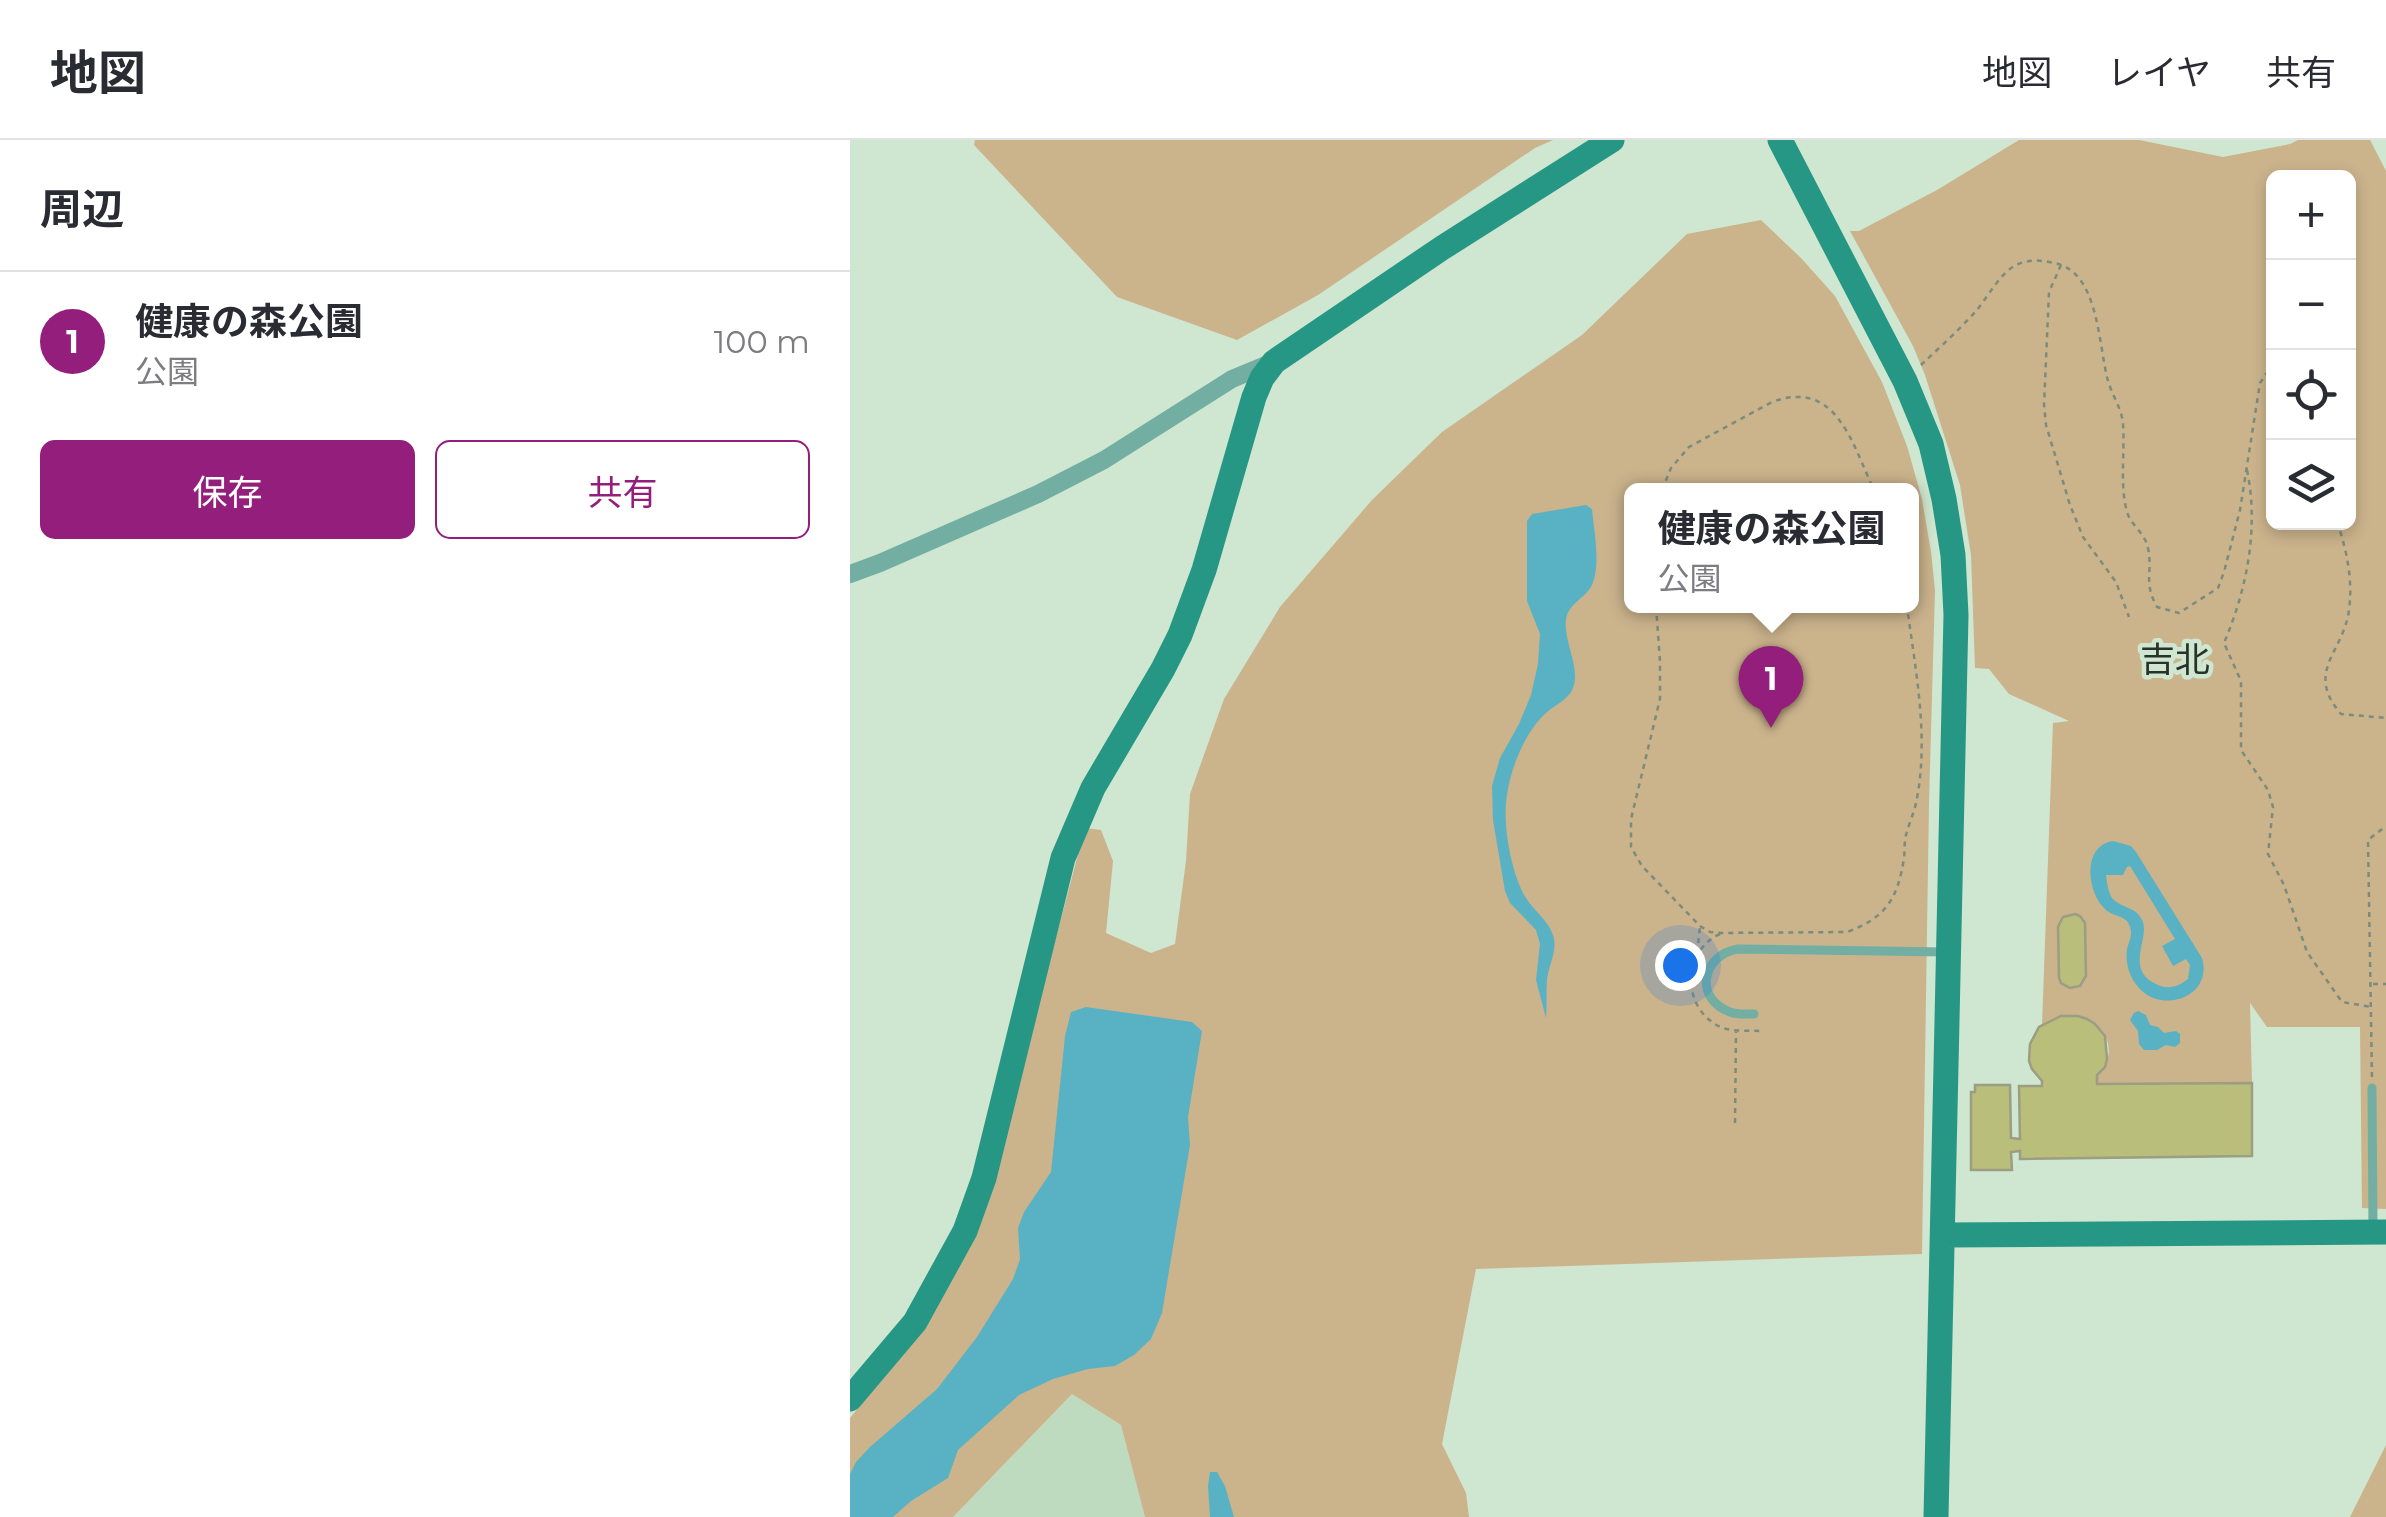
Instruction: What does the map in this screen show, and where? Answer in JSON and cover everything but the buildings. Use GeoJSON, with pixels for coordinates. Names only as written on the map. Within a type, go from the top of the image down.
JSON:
{"type":"FeatureCollection","features":[{"type":"Feature","properties":{"kind":"street"},"geometry":{"type":"LineString","coordinates":[[850,574],[1038,494],[1104,460],[1232,379],[1274,362],[1442,248],[1612,140]]}},
{"type":"Feature","properties":{"kind":"street"},"geometry":{"type":"LineString","coordinates":[[1780,140],[1905,382],[1930,444],[1953,555],[1956,615],[1936,1517]]}},
{"type":"Feature","properties":{"kind":"street"},"geometry":{"type":"LineString","coordinates":[[850,1399],[916,1322],[965,1232],[984,1178],[1063,858],[1092,788],[1164,669],[1180,635],[1204,570],[1254,397],[1274,362]]}},
{"type":"Feature","properties":{"kind":"street"},"geometry":{"type":"LineString","coordinates":[[1943,1236],[2379,1232]]}},
{"type":"Feature","properties":{"kind":"lane"},"geometry":{"type":"LineString","coordinates":[[1754,1014],[1725,1010],[1712,998],[1706,975],[1720,954],[1738,949],[1949,952]]}},
{"type":"Feature","properties":{"kind":"lane"},"geometry":{"type":"LineString","coordinates":[[2372,1088],[2379,1232]]}},
{"type":"Feature","properties":{"kind":"path"},"geometry":{"type":"LineString","coordinates":[[1920,367],[2016,266],[2030,261],[2061,264],[2083,280],[2109,383],[2123,419],[2126,510],[2148,549],[2149,593],[2158,607],[2179,614],[2218,588],[2224,572],[2240,510],[2260,382],[2266,374]]}},
{"type":"Feature","properties":{"kind":"path"},"geometry":{"type":"LineString","coordinates":[[2061,264],[2049,292],[2046,425],[2083,537],[2116,582],[2129,617]]}},
{"type":"Feature","properties":{"kind":"path"},"geometry":{"type":"LineString","coordinates":[[1665,483],[1688,447],[1772,402],[1798,396],[1823,402],[1833,410],[1871,483]]}},
{"type":"Feature","properties":{"kind":"path"},"geometry":{"type":"LineString","coordinates":[[2246,464],[2253,504],[2249,554],[2240,602],[2224,643],[2241,681],[2242,750],[2268,790],[2273,807],[2268,854],[2284,884],[2307,952],[2342,1002],[2372,1007]]}},
{"type":"Feature","properties":{"kind":"path"},"geometry":{"type":"LineString","coordinates":[[2341,530],[2346,546],[2350,612],[2326,671],[2326,686],[2330,700],[2341,714],[2386,718]]}},
{"type":"Feature","properties":{"kind":"path"},"geometry":{"type":"LineString","coordinates":[[1657,613],[1660,699],[1632,819],[1631,847],[1642,866],[1700,926],[1721,933],[1836,933],[1860,927],[1890,904],[1901,878],[1905,840],[1917,798],[1921,745],[1908,613]]}},
{"type":"Feature","properties":{"kind":"path"},"geometry":{"type":"LineString","coordinates":[[2372,1088],[2368,840],[2386,826]]}},
{"type":"Feature","properties":{"kind":"path"},"geometry":{"type":"LineString","coordinates":[[1696,955],[1700,926]]}},
{"type":"Feature","properties":{"kind":"path"},"geometry":{"type":"LineString","coordinates":[[2372,984],[2386,984]]}},
{"type":"Feature","properties":{"kind":"path"},"geometry":{"type":"LineString","coordinates":[[1735,1123],[1736,1030]]}},
{"type":"Feature","properties":{"kind":"shaded area"},"geometry":{"type":"Polygon","coordinates":[[[975,140],[1553,140],[1535,148],[1318,295],[1237,340],[1117,297],[974,145],[975,140]]]}},
{"type":"Feature","properties":{"kind":"shaded area"},"geometry":{"type":"Polygon","coordinates":[[[2019,140],[2139,140],[2223,157],[2298,140],[2370,140],[2386,171],[2386,1209],[2362,1208],[2360,1027],[2267,1027],[2250,1003],[2252,1083],[2097,1084],[2109,1050],[2099,1028],[2075,1016],[2042,1025],[2053,723],[2069,721],[2009,694],[1989,669],[1975,668],[1971,555],[1960,485],[1913,346],[1850,231],[1859,231],[2019,140]]]}},
{"type":"Feature","properties":{"kind":"shaded area"},"geometry":{"type":"Polygon","coordinates":[[[1761,220],[1835,296],[1882,382],[1907,446],[1917,483],[1624,483],[1624,613],[1919,613],[1919,488],[1935,590],[1922,1254],[1476,1269],[1442,1444],[1466,1493],[1469,1517],[1145,1517],[1121,1425],[1072,1394],[953,1517],[850,1517],[850,1418],[921,1331],[992,1180],[1085,828],[1101,830],[1113,861],[1106,933],[1151,953],[1175,944],[1190,794],[1224,699],[1280,607],[1372,500],[1442,432],[1582,335],[1687,234],[1761,220]]]}},
{"type":"Feature","properties":{"kind":"shaded area"},"geometry":{"type":"Polygon","coordinates":[[[1072,1394],[1121,1425],[1145,1517],[953,1517],[1072,1394]]]}},
{"type":"Feature","properties":{"kind":"shaded area"},"geometry":{"type":"Polygon","coordinates":[[[2386,1445],[2386,1517],[2350,1517],[2386,1445]]]}},
{"type":"Feature","properties":{"kind":"water"},"geometry":{"type":"Polygon","coordinates":[[[1586,505],[1592,509],[1596,568],[1592,585],[1570,609],[1566,620],[1575,672],[1573,688],[1538,721],[1525,740],[1512,773],[1506,806],[1516,876],[1526,898],[1553,935],[1546,1018],[1536,980],[1540,944],[1536,930],[1510,903],[1505,891],[1493,820],[1492,786],[1500,758],[1531,695],[1538,664],[1540,634],[1527,601],[1527,521],[1532,514],[1586,505]]]}},
{"type":"Feature","properties":{"kind":"water"},"geometry":{"type":"Polygon","coordinates":[[[2113,841],[2131,846],[2202,958],[2201,982],[2185,997],[2152,997],[2131,977],[2127,961],[2131,933],[2128,923],[2106,910],[2091,882],[2092,861],[2103,845],[2113,841]],[[2130,866],[2123,875],[2106,875],[2112,898],[2137,913],[2143,922],[2142,972],[2162,986],[2174,986],[2188,979],[2190,965],[2186,959],[2173,966],[2162,946],[2175,939],[2130,866]]]}},
{"type":"Feature","properties":{"kind":"water"},"geometry":{"type":"Polygon","coordinates":[[[1086,1007],[1192,1022],[1202,1031],[1188,1117],[1190,1145],[1162,1313],[1151,1339],[1115,1366],[1053,1379],[1019,1395],[958,1450],[948,1478],[893,1517],[850,1517],[850,1474],[856,1462],[937,1389],[977,1337],[1013,1279],[1020,1259],[1018,1228],[1051,1172],[1071,1012],[1086,1007]]]}},
{"type":"Feature","properties":{"kind":"water"},"geometry":{"type":"Polygon","coordinates":[[[2138,1011],[2164,1033],[2180,1034],[2180,1043],[2144,1050],[2130,1020],[2138,1011]]]}},
{"type":"Feature","properties":{"kind":"water"},"geometry":{"type":"Polygon","coordinates":[[[1210,1472],[1217,1472],[1225,1486],[1234,1517],[1210,1517],[1210,1472]]]}},
{"type":"Feature","properties":{"kind":"place","name":"健康の森公園"},"geometry":{"type":"Point","coordinates":[1771,728]}},
{"type":"Feature","properties":{"kind":"district","name":"吉北"},"geometry":{"type":"Point","coordinates":[2175,660]}}]}
